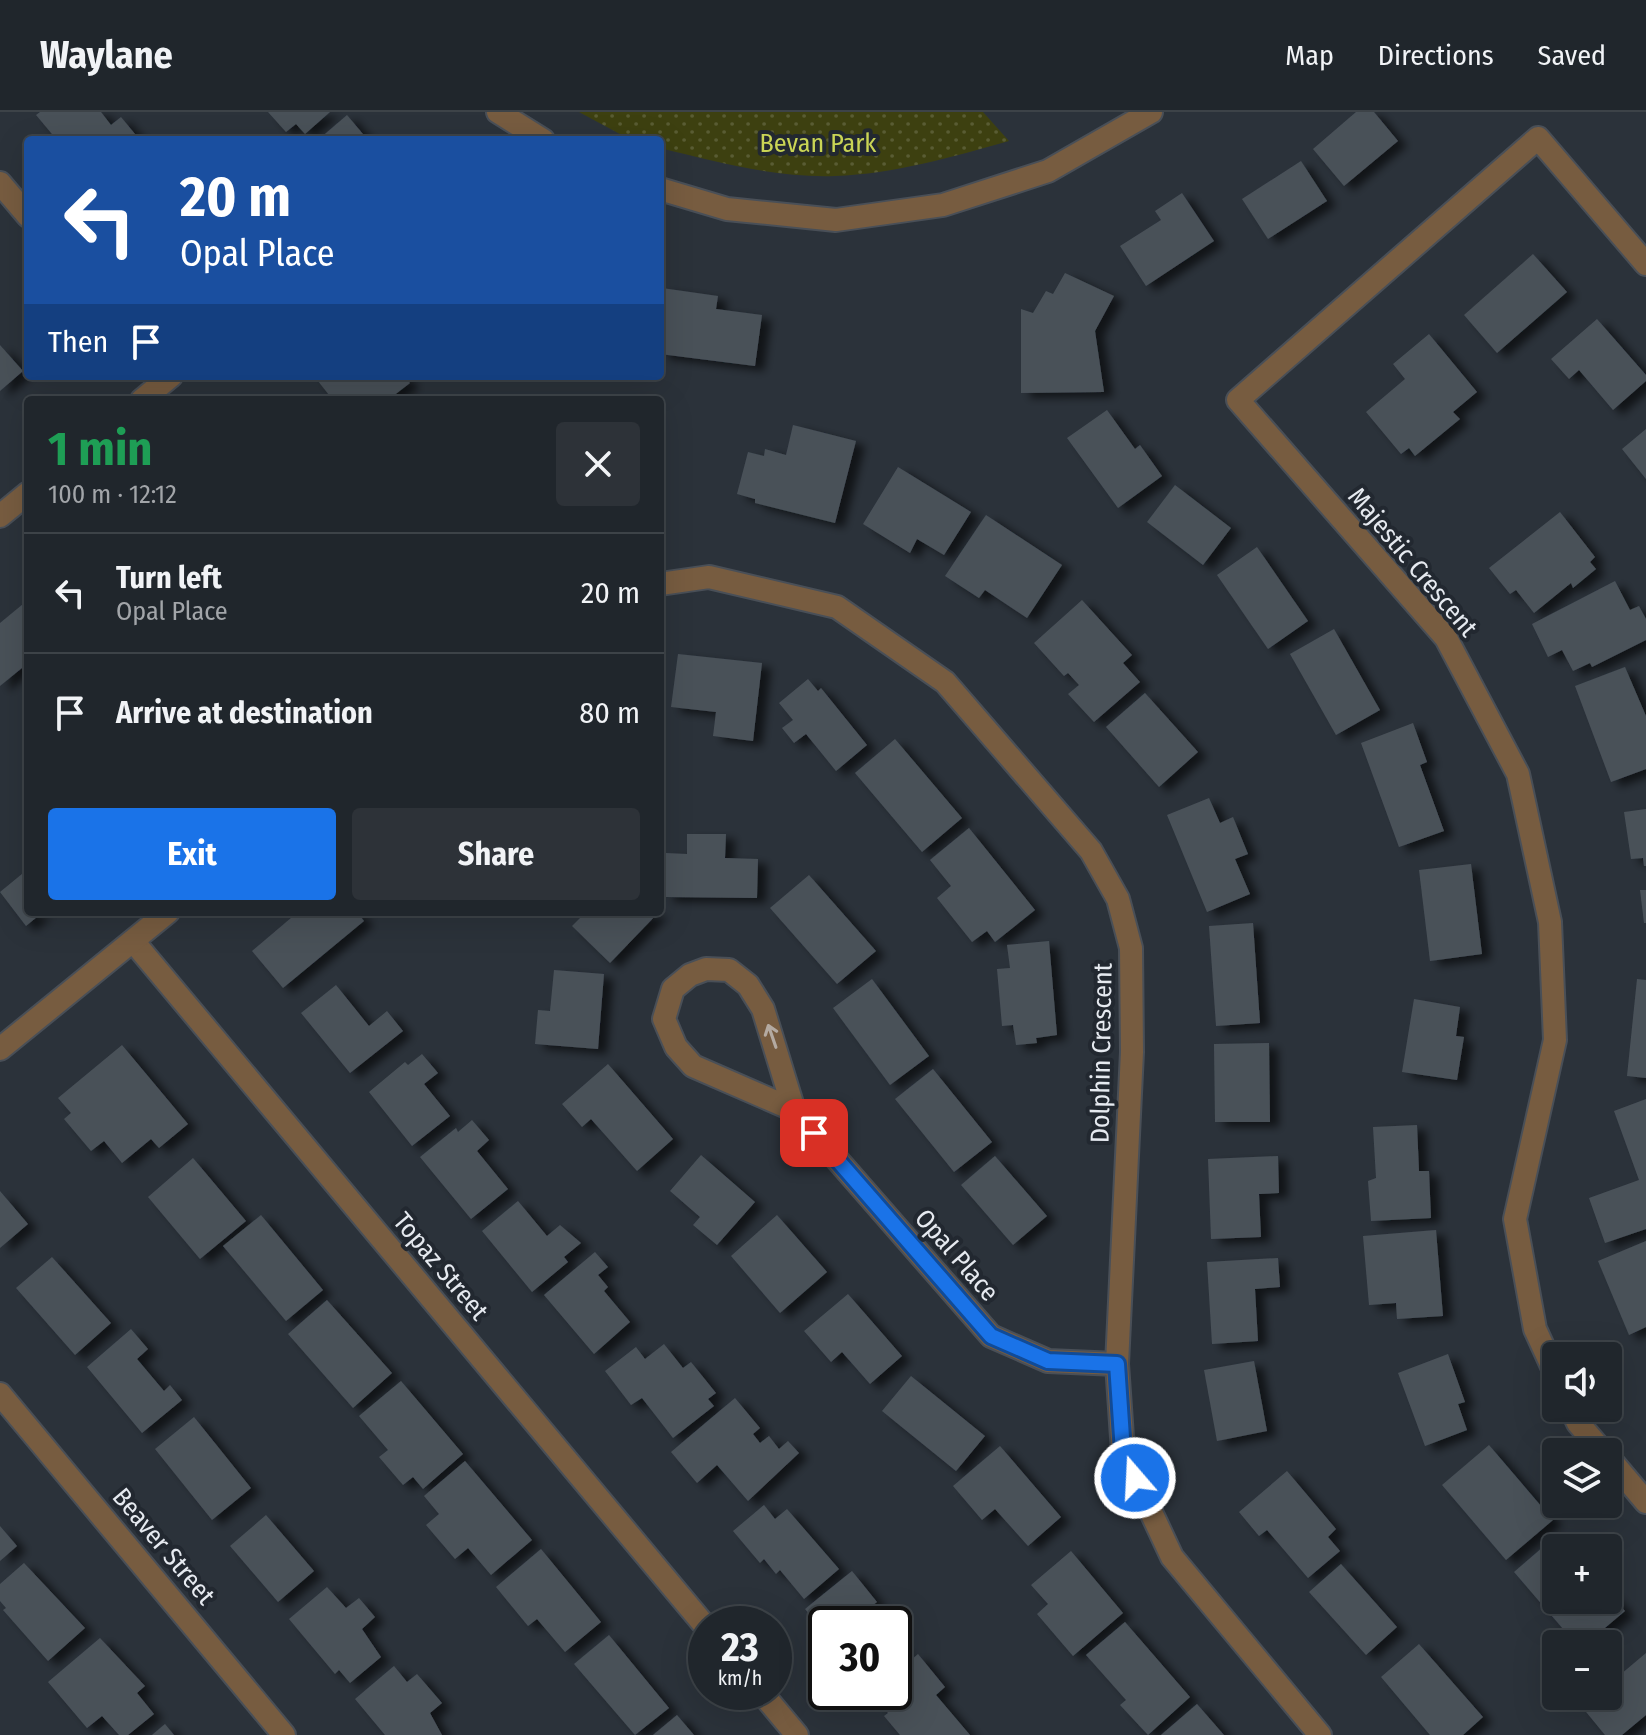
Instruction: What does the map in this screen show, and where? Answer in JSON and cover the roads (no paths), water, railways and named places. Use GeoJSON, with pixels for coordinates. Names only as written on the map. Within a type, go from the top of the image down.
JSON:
{"type":"FeatureCollection","features":[{"type":"Feature","properties":{"kind":"street"},"geometry":{"type":"LineString","coordinates":[[498,112],[537,136]]}},
{"type":"Feature","properties":{"kind":"street"},"geometry":{"type":"LineString","coordinates":[[664,190],[727,209],[836,220],[943,205],[1048,171],[1151,112]]}},
{"type":"Feature","properties":{"kind":"street","name":"Majestic Crescent"},"geometry":{"type":"LineString","coordinates":[[1542,1344],[1535,1329],[1515,1219],[1555,1040],[1550,922],[1518,774],[1446,638],[1238,400],[1538,138],[1646,264]]}},
{"type":"Feature","properties":{"kind":"street"},"geometry":{"type":"LineString","coordinates":[[0,183],[24,211]]}},
{"type":"Feature","properties":{"kind":"street"},"geometry":{"type":"LineString","coordinates":[[146,396],[164,380]]}},
{"type":"Feature","properties":{"kind":"street"},"geometry":{"type":"LineString","coordinates":[[0,516],[24,496]]}},
{"type":"Feature","properties":{"kind":"street","name":"Dolphin Crescent"},"geometry":{"type":"LineString","coordinates":[[664,583],[709,577],[837,607],[945,682],[1091,851],[1118,899],[1131,948],[1132,1052],[1117,1364],[1123,1452],[1172,1557],[1320,1735]]}},
{"type":"Feature","properties":{"kind":"street"},"geometry":{"type":"LineString","coordinates":[[0,1049],[163,916]]}},
{"type":"Feature","properties":{"kind":"street","name":"Topaz Street"},"geometry":{"type":"LineString","coordinates":[[133,941],[688,1606]]}},
{"type":"Feature","properties":{"kind":"street"},"geometry":{"type":"LineString","coordinates":[[706,969],[729,970],[748,985],[763,1009],[794,1110],[693,1066],[676,1047],[664,1019],[673,989],[690,975],[706,969]]}},
{"type":"Feature","properties":{"kind":"street","name":"Opal Place"},"geometry":{"type":"LineString","coordinates":[[794,1110],[991,1336],[1048,1361],[1117,1364]]}},
{"type":"Feature","properties":{"kind":"street","name":"Beaver Street"},"geometry":{"type":"LineString","coordinates":[[0,1394],[284,1735]]}},
{"type":"Feature","properties":{"kind":"street"},"geometry":{"type":"LineString","coordinates":[[1578,1422],[1591,1438]]}},
{"type":"Feature","properties":{"kind":"street"},"geometry":{"type":"LineString","coordinates":[[1622,1474],[1646,1502]]}},
{"type":"Feature","properties":{"kind":"street"},"geometry":{"type":"LineString","coordinates":[[776,1710],[797,1735]]}},
{"type":"Feature","properties":{"kind":"park label","name":"Bevan Park"},"geometry":{"type":"Point","coordinates":[818,143]}}]}
